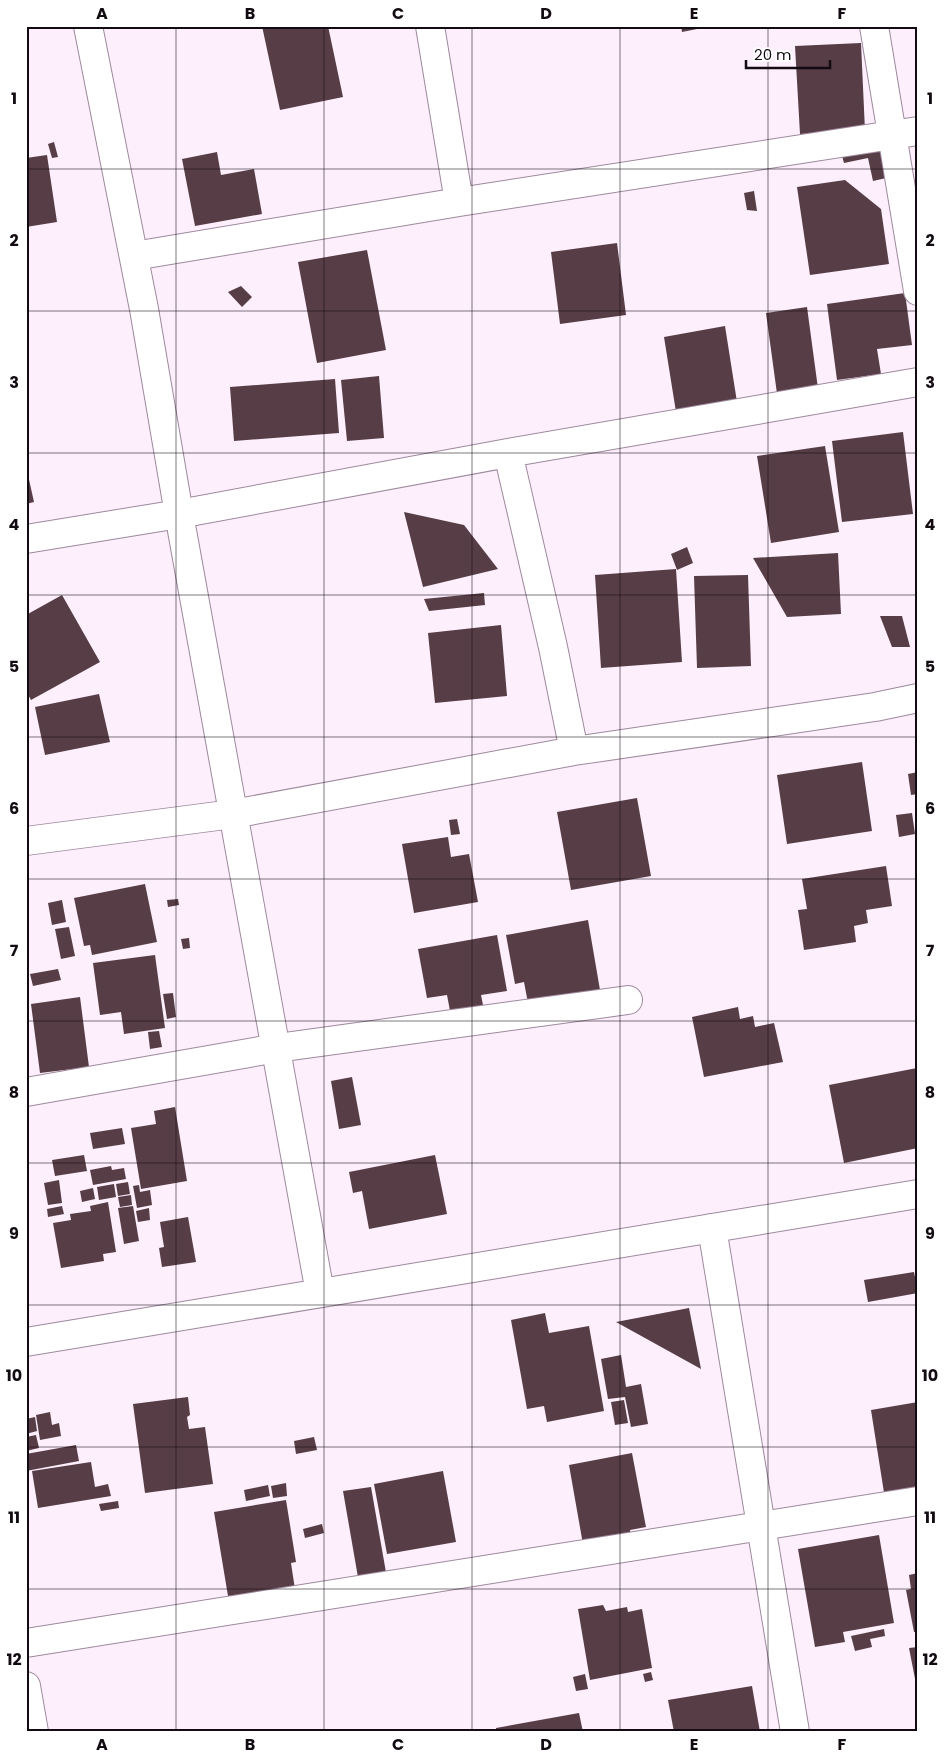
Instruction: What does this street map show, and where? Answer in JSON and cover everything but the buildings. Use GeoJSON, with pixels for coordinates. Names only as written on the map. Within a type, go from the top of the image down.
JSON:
{"type":"FeatureCollection","features":[{"type":"Feature","properties":{"kind":"street"},"geometry":{"type":"LineString","coordinates":[[88,26],[134,256],[320,1293]]}},
{"type":"Feature","properties":{"kind":"street"},"geometry":{"type":"LineString","coordinates":[[430,26],[459,202]]}},
{"type":"Feature","properties":{"kind":"street"},"geometry":{"type":"LineString","coordinates":[[874,26],[905,133],[918,291]]}},
{"type":"Feature","properties":{"kind":"street"},"geometry":{"type":"LineString","coordinates":[[134,256],[459,202],[905,133]]}},
{"type":"Feature","properties":{"kind":"street"},"geometry":{"type":"LineString","coordinates":[[26,539],[179,514],[508,453],[918,382]]}},
{"type":"Feature","properties":{"kind":"street"},"geometry":{"type":"LineString","coordinates":[[508,453],[553,646],[574,751]]}},
{"type":"Feature","properties":{"kind":"street"},"geometry":{"type":"LineString","coordinates":[[26,841],[233,814],[574,751],[865,708],[918,698]]}},
{"type":"Feature","properties":{"kind":"street"},"geometry":{"type":"LineString","coordinates":[[26,1092],[277,1048],[628,1000]]}},
{"type":"Feature","properties":{"kind":"street"},"geometry":{"type":"LineString","coordinates":[[26,1342],[918,1194]]}},
{"type":"Feature","properties":{"kind":"street"},"geometry":{"type":"LineString","coordinates":[[712,1228],[794,1732]]}},
{"type":"Feature","properties":{"kind":"street"},"geometry":{"type":"LineString","coordinates":[[26,1643],[918,1501]]}},
{"type":"Feature","properties":{"kind":"street"},"geometry":{"type":"LineString","coordinates":[[26,1686],[34,1732]]}}]}
